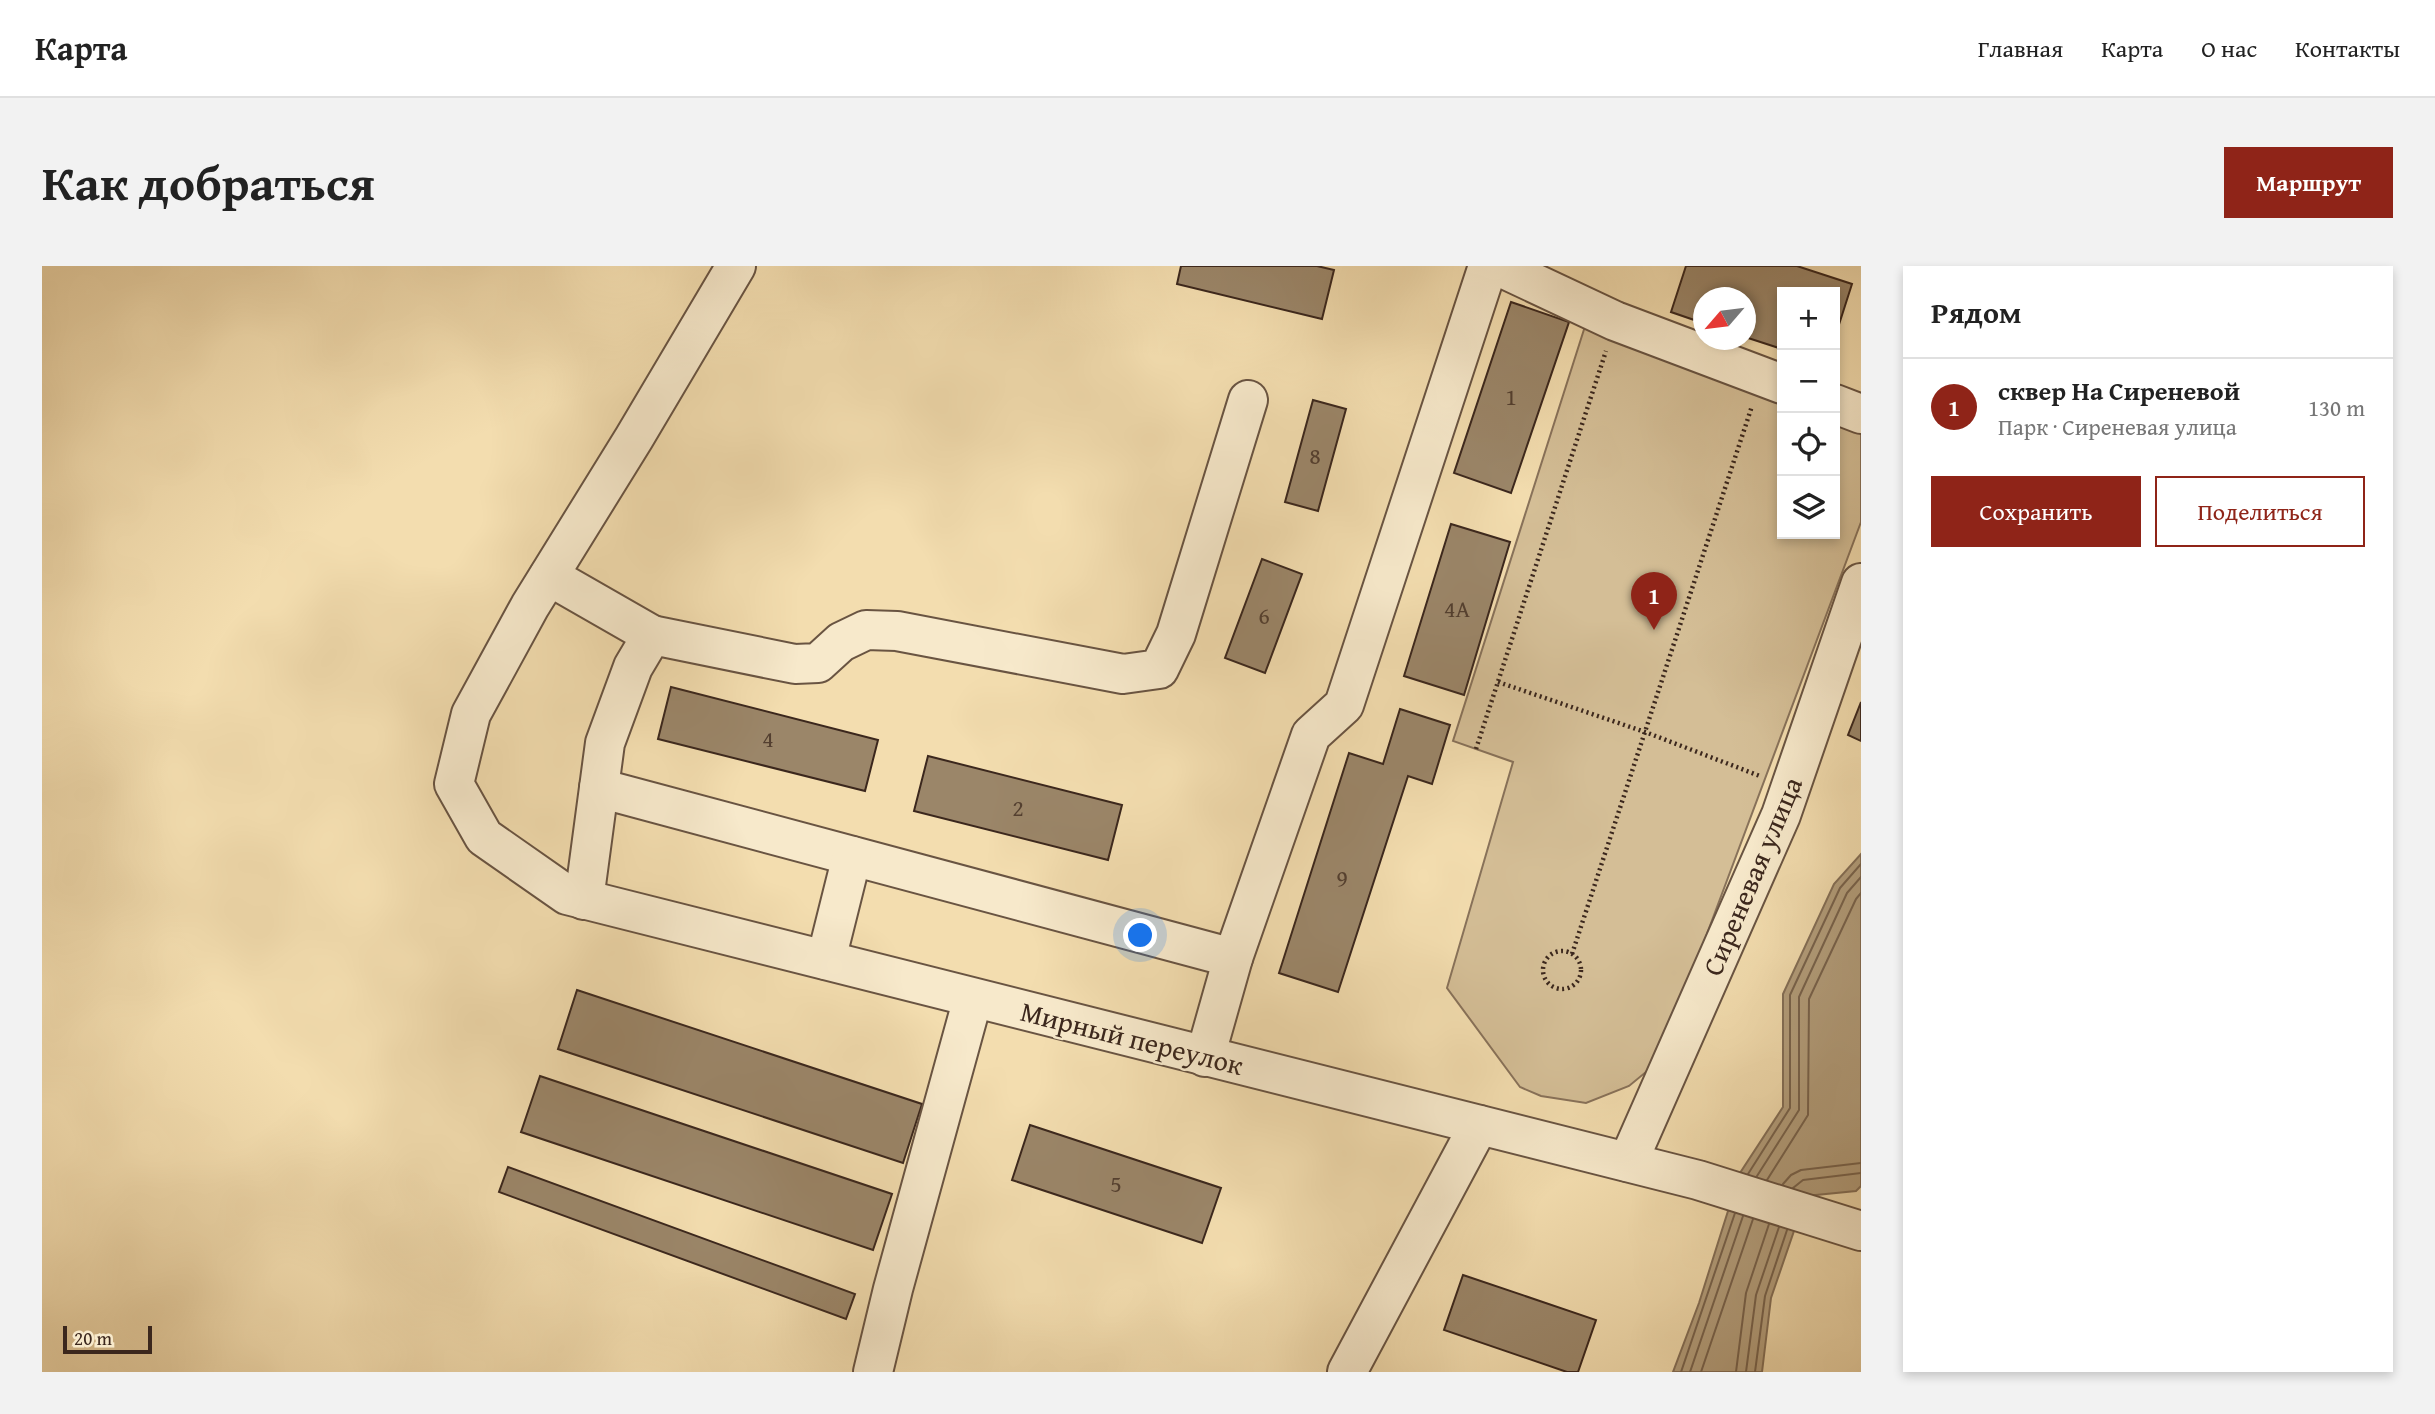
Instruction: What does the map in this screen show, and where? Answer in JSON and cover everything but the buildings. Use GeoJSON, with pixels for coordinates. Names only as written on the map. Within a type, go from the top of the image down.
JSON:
{"type":"FeatureCollection","features":[{"type":"Feature","properties":{"kind":"street"},"geometry":{"type":"LineString","coordinates":[[652,635],[633,667],[605,743],[599,788],[575,897],[484,837],[454,784],[471,714],[549,576],[736,266]]}},
{"type":"Feature","properties":{"kind":"street"},"geometry":{"type":"LineString","coordinates":[[1205,1057],[1233,958],[1311,735],[1344,705],[1488,266]]}},
{"type":"Feature","properties":{"kind":"street"},"geometry":{"type":"LineString","coordinates":[[1499,266],[1615,321],[1772,381]]}},
{"type":"Feature","properties":{"kind":"street"},"geometry":{"type":"LineString","coordinates":[[549,576],[652,635],[795,664],[818,663],[841,642],[866,630],[897,631],[1123,674],[1159,668],[1177,634],[1248,400]]}},
{"type":"Feature","properties":{"kind":"street"},"geometry":{"type":"LineString","coordinates":[[1840,406],[1861,414]]}},
{"type":"Feature","properties":{"kind":"street","name":"Сиреневая улица"},"geometry":{"type":"LineString","coordinates":[[1628,1162],[1781,815],[1861,583]]}},
{"type":"Feature","properties":{"kind":"street"},"geometry":{"type":"LineString","coordinates":[[599,788],[1233,958]]}},
{"type":"Feature","properties":{"kind":"street"},"geometry":{"type":"LineString","coordinates":[[826,960],[852,856]]}},
{"type":"Feature","properties":{"kind":"street","name":"Мирный переулок"},"geometry":{"type":"LineString","coordinates":[[575,897],[1698,1180],[1861,1231]]}},
{"type":"Feature","properties":{"kind":"street"},"geometry":{"type":"LineString","coordinates":[[873,1372],[893,1289],[973,998]]}},
{"type":"Feature","properties":{"kind":"street"},"geometry":{"type":"LineString","coordinates":[[1347,1372],[1479,1125]]}},
{"type":"Feature","properties":{"kind":"path"},"geometry":{"type":"LineString","coordinates":[[1476,749],[1615,321]]}},
{"type":"Feature","properties":{"kind":"path"},"geometry":{"type":"LineString","coordinates":[[1572,954],[1645,733],[1772,381]]}},
{"type":"Feature","properties":{"kind":"path"},"geometry":{"type":"LineString","coordinates":[[1498,682],[1791,788]]}},
{"type":"Feature","properties":{"kind":"path"},"geometry":{"type":"LineString","coordinates":[[1563,951],[1572,954],[1579,961],[1581,971],[1578,980],[1571,987],[1561,989],[1552,986],[1545,979],[1543,970],[1546,960],[1553,953],[1563,951]]}},
{"type":"Feature","properties":{"kind":"shaded area"},"geometry":{"type":"Polygon","coordinates":[[[1587,320],[1777,392],[1777,539],[1840,539],[1840,416],[1861,424],[1861,522],[1663,1058],[1629,1086],[1586,1103],[1541,1096],[1520,1087],[1447,988],[1513,762],[1453,741],[1587,320]]]}},
{"type":"Feature","properties":{"kind":"water"},"geometry":{"type":"Polygon","coordinates":[[[1861,854],[1861,1186],[1856,1191],[1806,1196],[1771,1298],[1762,1372],[1673,1372],[1699,1303],[1740,1173],[1783,1107],[1783,994],[1834,884],[1861,854]]]}},
{"type":"Feature","properties":{"kind":"place","name":"сквер На Сиреневой"},"geometry":{"type":"Point","coordinates":[1654,630]}}]}
